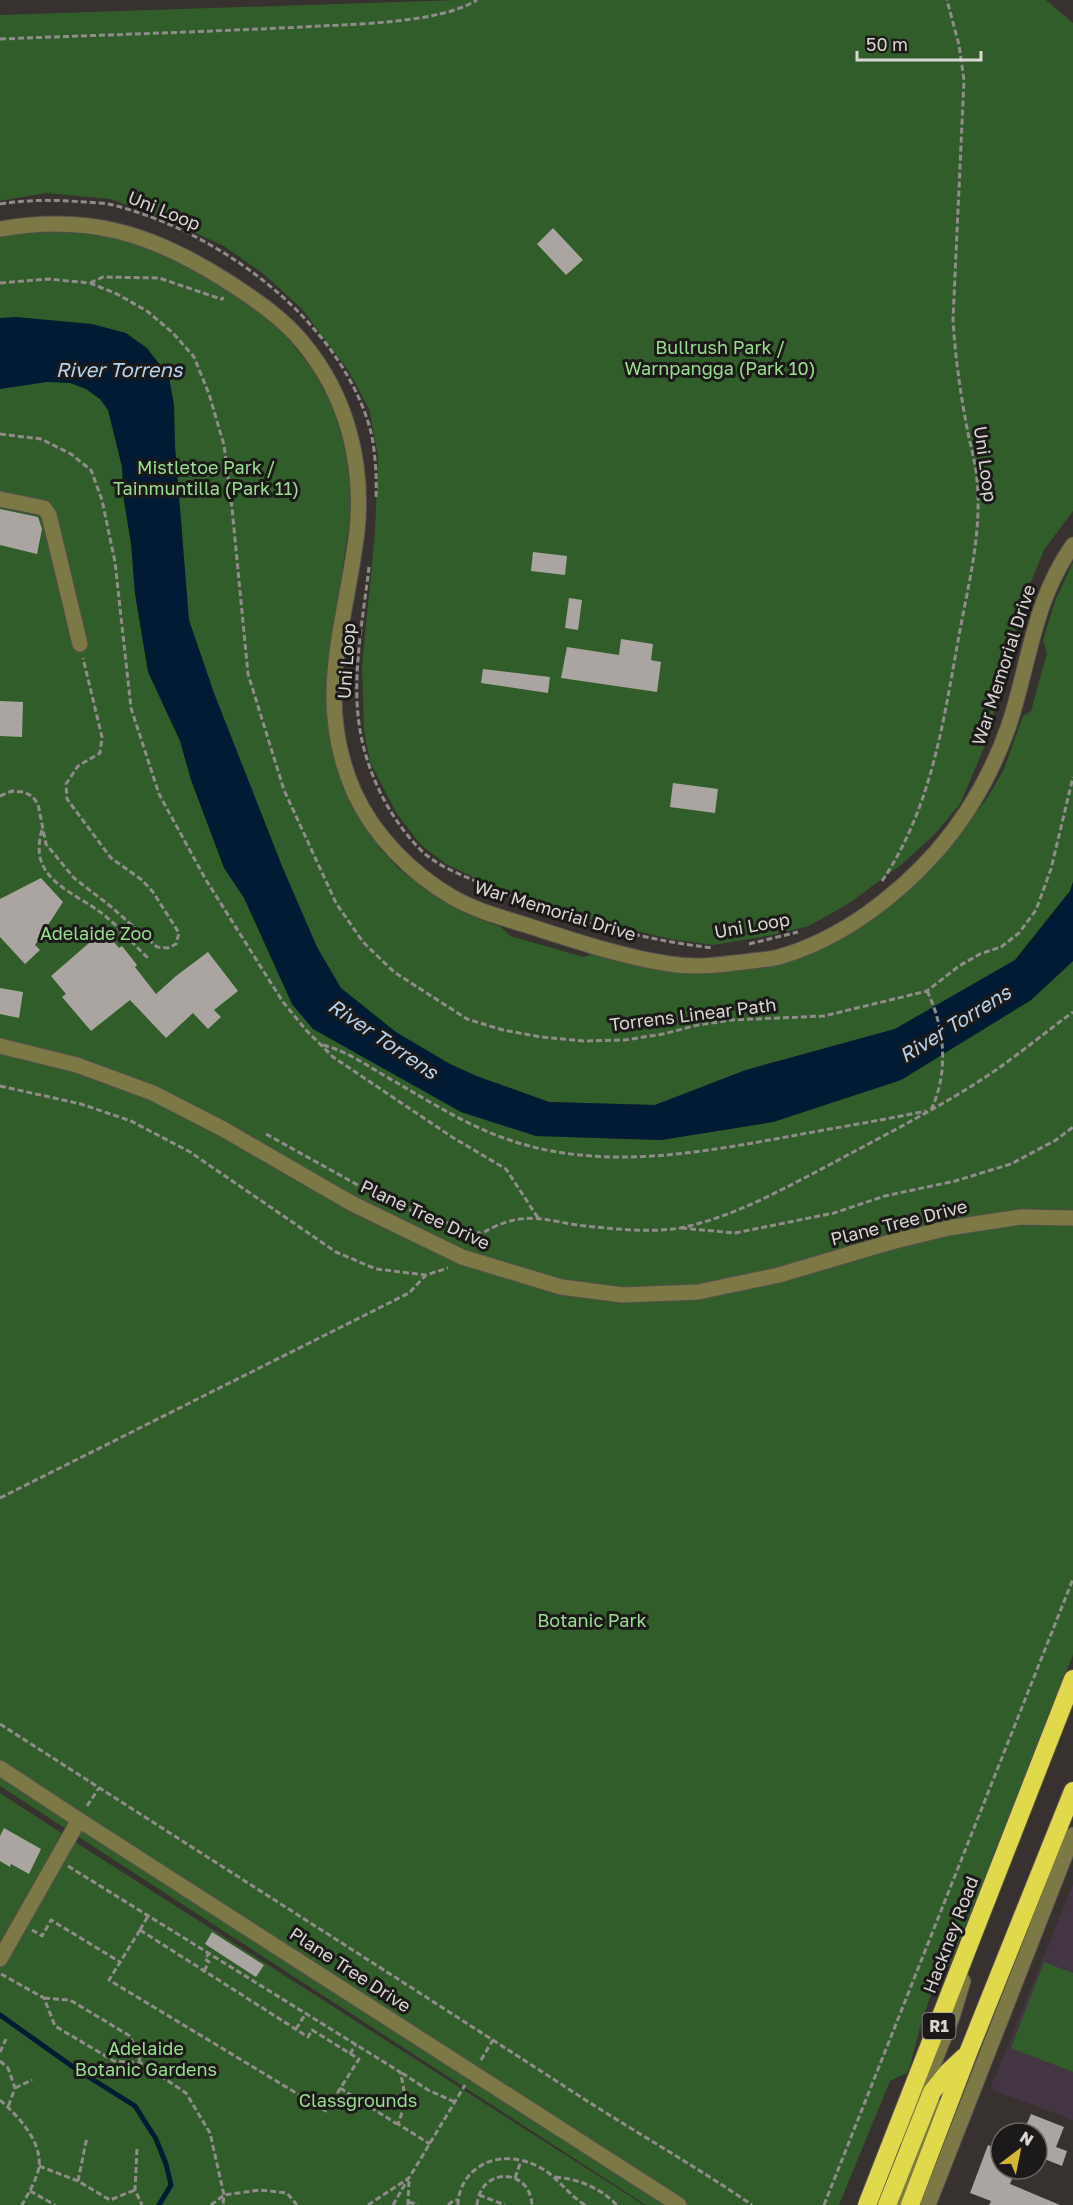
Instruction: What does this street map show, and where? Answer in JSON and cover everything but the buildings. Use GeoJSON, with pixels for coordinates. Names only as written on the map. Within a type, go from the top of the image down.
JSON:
{"type":"FeatureCollection","features":[{"type":"Feature","properties":{"kind":"highway","name":"Hackney Road"},"geometry":{"type":"LineString","coordinates":[[867,2205],[1073,1679]]}},
{"type":"Feature","properties":{"kind":"highway","name":"R1"},"geometry":{"type":"LineString","coordinates":[[910,2205],[1073,1791]]}},
{"type":"Feature","properties":{"kind":"highway"},"geometry":{"type":"LineString","coordinates":[[887,2205],[932,2092],[948,2072],[968,2053]]}},
{"type":"Feature","properties":{"kind":"street","name":"War Memorial Drive"},"geometry":{"type":"LineString","coordinates":[[0,229],[79,225],[128,232],[173,250],[201,264],[240,290],[286,325],[313,356],[340,404],[356,452],[357,532],[340,633],[333,694],[334,718],[342,757],[352,787],[366,817],[384,840],[431,884],[448,895],[487,913],[550,933],[672,965],[710,966],[778,957],[834,934],[872,911],[936,852],[968,812],[981,790],[1008,726],[1047,590],[1059,565],[1073,545]]}},
{"type":"Feature","properties":{"kind":"street"},"geometry":{"type":"LineString","coordinates":[[0,499],[44,508],[49,515],[80,644]]}},
{"type":"Feature","properties":{"kind":"street","name":"Plane Tree Drive"},"geometry":{"type":"LineString","coordinates":[[0,1046],[77,1065],[153,1093],[223,1129],[351,1203],[462,1257],[561,1287],[623,1295],[698,1292],[779,1275],[948,1227],[1021,1217],[1073,1218]]}},
{"type":"Feature","properties":{"kind":"street","name":"Plane Tree Drive"},"geometry":{"type":"LineString","coordinates":[[0,1768],[679,2205]]}},
{"type":"Feature","properties":{"kind":"street"},"geometry":{"type":"LineString","coordinates":[[0,1959],[79,1820]]}},
{"type":"Feature","properties":{"kind":"street"},"geometry":{"type":"LineString","coordinates":[[927,2205],[1073,1835]]}},
{"type":"Feature","properties":{"kind":"street"},"geometry":{"type":"LineString","coordinates":[[878,2205],[951,2017],[1007,1845]]}},
{"type":"Feature","properties":{"kind":"street"},"geometry":{"type":"LineString","coordinates":[[897,2205],[948,2072]]}},
{"type":"Feature","properties":{"kind":"path"},"geometry":{"type":"LineString","coordinates":[[467,0],[470,5]]}},
{"type":"Feature","properties":{"kind":"path"},"geometry":{"type":"LineString","coordinates":[[0,39],[334,25],[431,17],[470,5],[477,0]]}},
{"type":"Feature","properties":{"kind":"path","name":"Uni Loop"},"geometry":{"type":"LineString","coordinates":[[882,882],[902,848],[925,793],[937,753],[948,705],[972,568],[978,519],[978,482],[955,352],[953,319],[964,80],[959,45],[946,0]]}},
{"type":"Feature","properties":{"kind":"path","name":"Uni Loop"},"geometry":{"type":"LineString","coordinates":[[0,204],[30,199],[112,204],[161,221],[218,249],[258,276],[303,315],[330,347],[354,388],[370,426],[374,458],[375,503]]}},
{"type":"Feature","properties":{"kind":"path"},"geometry":{"type":"LineString","coordinates":[[90,283],[103,277],[159,278],[221,299],[240,290],[258,276]]}},
{"type":"Feature","properties":{"kind":"path","name":"Torrens Linear Path"},"geometry":{"type":"LineString","coordinates":[[0,283],[48,279],[90,283],[117,294],[147,311],[173,333],[194,357],[209,394],[224,445],[248,674],[284,790],[336,903],[363,942],[394,972],[467,1019],[503,1030],[541,1037],[584,1041],[625,1040],[732,1020],[824,1016],[927,991],[959,966],[980,954],[1002,947],[1019,933],[1036,910],[1052,869],[1073,777]]}},
{"type":"Feature","properties":{"kind":"path"},"geometry":{"type":"LineString","coordinates":[[0,434],[41,439],[71,453],[91,470],[102,500],[115,562],[131,708],[159,794],[206,880],[283,1002],[306,1030],[358,1075],[452,1137],[506,1169],[538,1218]]}},
{"type":"Feature","properties":{"kind":"path","name":"Uni Loop"},"geometry":{"type":"LineString","coordinates":[[370,559],[357,676],[360,730],[366,758],[378,787],[395,819],[418,848],[439,864],[521,900],[616,930],[671,943],[714,948]]}},
{"type":"Feature","properties":{"kind":"path"},"geometry":{"type":"LineString","coordinates":[[0,796],[12,791],[32,796],[38,804],[46,844],[74,878],[157,947],[168,948],[176,944],[179,933],[153,892],[142,880],[111,858],[67,799],[66,784],[78,766],[100,753],[102,737],[80,644]]}},
{"type":"Feature","properties":{"kind":"path"},"geometry":{"type":"LineString","coordinates":[[43,828],[38,846],[46,872],[66,892],[103,915],[148,957]]}},
{"type":"Feature","properties":{"kind":"path","name":"Uni Loop"},"geometry":{"type":"LineString","coordinates":[[749,944],[801,931]]}},
{"type":"Feature","properties":{"kind":"path"},"geometry":{"type":"LineString","coordinates":[[927,991],[933,1003],[943,1047],[937,1097],[930,1110]]}},
{"type":"Feature","properties":{"kind":"path"},"geometry":{"type":"LineString","coordinates":[[679,1228],[726,1215],[768,1197],[930,1110],[990,1073],[1073,1012]]}},
{"type":"Feature","properties":{"kind":"path"},"geometry":{"type":"LineString","coordinates":[[322,1045],[349,1054],[456,1116],[499,1137],[539,1149],[618,1159],[686,1154],[739,1146],[930,1110]]}},
{"type":"Feature","properties":{"kind":"path"},"geometry":{"type":"LineString","coordinates":[[0,1086],[81,1104],[131,1121],[190,1152],[336,1252],[376,1269],[426,1275],[453,1266],[480,1233],[512,1219],[538,1218],[583,1226],[629,1230],[679,1228],[735,1233],[834,1212],[885,1196],[955,1181],[1011,1164],[1056,1140],[1073,1127]]}},
{"type":"Feature","properties":{"kind":"path"},"geometry":{"type":"LineString","coordinates":[[0,1498],[409,1293],[426,1275]]}},
{"type":"Feature","properties":{"kind":"path"},"geometry":{"type":"LineString","coordinates":[[824,2205],[1073,1579]]}},
{"type":"Feature","properties":{"kind":"path"},"geometry":{"type":"LineString","coordinates":[[0,1724],[752,2205]]}},
{"type":"Feature","properties":{"kind":"path"},"geometry":{"type":"LineString","coordinates":[[79,1820],[99,1788]]}},
{"type":"Feature","properties":{"kind":"path"},"geometry":{"type":"LineString","coordinates":[[57,1859],[428,2090],[455,2102]]}},
{"type":"Feature","properties":{"kind":"path"},"geometry":{"type":"LineString","coordinates":[[140,1930],[308,2037],[312,2030],[359,2059],[326,2111],[109,1980],[140,1930],[149,1916]]}},
{"type":"Feature","properties":{"kind":"path"},"geometry":{"type":"LineString","coordinates":[[20,1924],[42,1936],[51,1920],[120,1962]]}},
{"type":"Feature","properties":{"kind":"path"},"geometry":{"type":"LineString","coordinates":[[204,1971],[210,1962],[205,1959],[209,1953]]}},
{"type":"Feature","properties":{"kind":"path"},"geometry":{"type":"LineString","coordinates":[[0,1973],[44,1998],[70,2000],[130,2036],[141,2063]]}},
{"type":"Feature","properties":{"kind":"path"},"geometry":{"type":"LineString","coordinates":[[44,1998],[55,2026],[114,2061],[141,2063],[186,2093],[210,2133],[224,2195],[223,2205]]}},
{"type":"Feature","properties":{"kind":"path"},"geometry":{"type":"LineString","coordinates":[[296,2029],[306,2013]]}},
{"type":"Feature","properties":{"kind":"path"},"geometry":{"type":"LineString","coordinates":[[0,2052],[6,2039]]}},
{"type":"Feature","properties":{"kind":"path"},"geometry":{"type":"LineString","coordinates":[[480,2062],[494,2040]]}},
{"type":"Feature","properties":{"kind":"path"},"geometry":{"type":"LineString","coordinates":[[350,2054],[357,2044]]}},
{"type":"Feature","properties":{"kind":"path"},"geometry":{"type":"LineString","coordinates":[[0,2061],[8,2068],[15,2088],[8,2107]]}},
{"type":"Feature","properties":{"kind":"path"},"geometry":{"type":"LineString","coordinates":[[398,2124],[405,2106],[405,2091],[400,2072]]}},
{"type":"Feature","properties":{"kind":"path"},"geometry":{"type":"LineString","coordinates":[[393,2205],[470,2079]]}},
{"type":"Feature","properties":{"kind":"path"},"geometry":{"type":"LineString","coordinates":[[15,2088],[32,2080]]}},
{"type":"Feature","properties":{"kind":"path"},"geometry":{"type":"LineString","coordinates":[[340,2088],[430,2144]]}},
{"type":"Feature","properties":{"kind":"path"},"geometry":{"type":"LineString","coordinates":[[0,2100],[35,2142],[39,2166],[22,2205]]}},
{"type":"Feature","properties":{"kind":"path"},"geometry":{"type":"LineString","coordinates":[[78,2181],[87,2137]]}},
{"type":"Feature","properties":{"kind":"path"},"geometry":{"type":"LineString","coordinates":[[137,2150],[135,2190],[142,2205]]}},
{"type":"Feature","properties":{"kind":"path"},"geometry":{"type":"LineString","coordinates":[[448,2205],[454,2200],[458,2203],[462,2185],[481,2165],[498,2159],[521,2161],[539,2167],[553,2176],[585,2205]]}},
{"type":"Feature","properties":{"kind":"path"},"geometry":{"type":"LineString","coordinates":[[515,2178],[521,2161]]}},
{"type":"Feature","properties":{"kind":"path"},"geometry":{"type":"LineString","coordinates":[[39,2166],[78,2181],[110,2203],[135,2190]]}},
{"type":"Feature","properties":{"kind":"path"},"geometry":{"type":"LineString","coordinates":[[477,2205],[482,2188],[490,2180],[502,2176],[515,2178],[526,2187],[532,2205]]}},
{"type":"Feature","properties":{"kind":"path"},"geometry":{"type":"LineString","coordinates":[[553,2176],[592,2186],[617,2205]]}},
{"type":"Feature","properties":{"kind":"path"},"geometry":{"type":"LineString","coordinates":[[409,2178],[408,2204],[418,2205]]}},
{"type":"Feature","properties":{"kind":"path"},"geometry":{"type":"LineString","coordinates":[[368,2205],[409,2178]]}},
{"type":"Feature","properties":{"kind":"path"},"geometry":{"type":"LineString","coordinates":[[30,2190],[55,2205]]}},
{"type":"Feature","properties":{"kind":"path"},"geometry":{"type":"LineString","coordinates":[[211,2205],[224,2195],[260,2190],[287,2193],[297,2205]]}},
{"type":"Feature","properties":{"kind":"path"},"geometry":{"type":"LineString","coordinates":[[479,2195],[505,2205]]}},
{"type":"Feature","properties":{"kind":"shaded area"},"geometry":{"type":"Polygon","coordinates":[[[1073,1884],[1073,2120],[990,2089],[1073,1884]]]}},
{"type":"Feature","properties":{"kind":"green space","name":"Bullrush Park / Warnpangga (Park 10)"},"geometry":{"type":"Polygon","coordinates":[[[458,0],[1046,0],[1073,23],[1073,511],[1044,550],[1022,604],[986,743],[960,804],[935,834],[901,865],[848,904],[809,926],[714,945],[670,939],[593,920],[490,885],[446,864],[421,845],[397,814],[370,762],[364,731],[362,666],[375,533],[378,456],[369,409],[348,370],[302,309],[265,275],[224,246],[163,218],[110,199],[46,193],[0,201],[0,15],[458,0]]]}},
{"type":"Feature","properties":{"kind":"green space","name":"Botanic Park"},"geometry":{"type":"Polygon","coordinates":[[[42,229],[106,233],[173,254],[255,309],[281,330],[313,370],[333,408],[346,453],[352,503],[329,664],[329,719],[336,764],[346,792],[361,821],[378,846],[398,868],[427,891],[462,912],[501,927],[510,936],[584,957],[594,953],[712,972],[745,969],[809,952],[941,856],[988,797],[1004,769],[1023,716],[1031,711],[1047,653],[1043,640],[1055,601],[1073,562],[1073,882],[1070,891],[1015,960],[895,1029],[746,1070],[655,1105],[549,1102],[479,1077],[462,1112],[537,1136],[661,1140],[773,1122],[901,1080],[1031,1000],[1073,961],[1073,1655],[950,1965],[937,1978],[922,2020],[910,2066],[907,2073],[890,2081],[839,2205],[646,2205],[0,1786],[0,233],[42,229]]]}},
{"type":"Feature","properties":{"kind":"green space","name":"Adelaide Botanic Gardens"},"geometry":{"type":"Polygon","coordinates":[[[0,1793],[69,1838],[644,2205],[0,2205],[0,1793]]]}},
{"type":"Feature","properties":{"kind":"green space"},"geometry":{"type":"Polygon","coordinates":[[[1044,1962],[1073,1973],[1073,2072],[1011,2048],[1044,1962]]]}},
{"type":"Feature","properties":{"kind":"water","name":"River Torrens"},"geometry":{"type":"Polygon","coordinates":[[[16,317],[92,324],[126,333],[147,348],[169,377],[174,405],[189,620],[214,693],[282,866],[317,947],[341,988],[396,1032],[450,1064],[549,1102],[655,1105],[746,1070],[895,1029],[1015,960],[1070,891],[1073,882],[1073,961],[1031,1000],[901,1080],[773,1122],[661,1140],[536,1136],[461,1112],[313,1029],[292,1004],[244,898],[224,868],[191,780],[180,741],[148,672],[135,594],[131,544],[123,495],[122,467],[108,410],[100,399],[86,389],[70,383],[47,382],[0,389],[0,318],[16,317]]]}},
{"type":"Feature","properties":{"kind":"waterway"},"geometry":{"type":"LineString","coordinates":[[0,2015],[76,2069],[135,2106],[156,2139],[166,2164],[171,2185],[159,2205]]}},
{"type":"Feature","properties":{"kind":"park label","name":"Mistletoe Park / Tainmuntilla (Park 11)"},"geometry":{"type":"Point","coordinates":[206,478]}},
{"type":"Feature","properties":{"kind":"park label","name":"Adelaide Zoo"},"geometry":{"type":"Point","coordinates":[96,934]}},
{"type":"Feature","properties":{"kind":"park label","name":"Classgrounds"},"geometry":{"type":"Point","coordinates":[358,2101]}}]}
